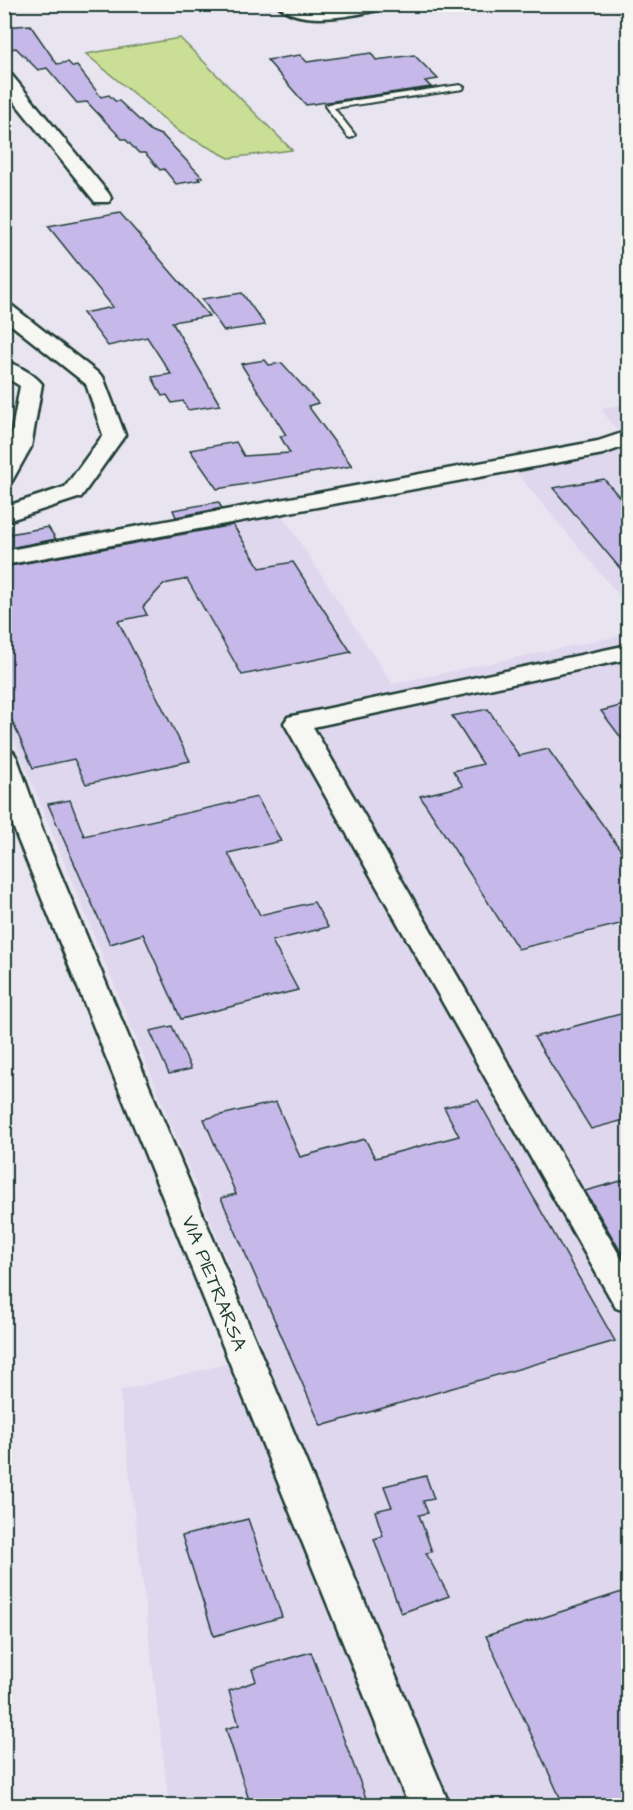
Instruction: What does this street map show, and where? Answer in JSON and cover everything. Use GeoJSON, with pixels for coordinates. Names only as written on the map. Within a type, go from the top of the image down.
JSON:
{"type":"FeatureCollection","features":[{"type":"Feature","properties":{"kind":"street"},"geometry":{"type":"LineString","coordinates":[[285,4],[297,12],[311,14],[384,4]]}},
{"type":"Feature","properties":{"kind":"street"},"geometry":{"type":"LineString","coordinates":[[4,77],[102,198]]}},
{"type":"Feature","properties":{"kind":"street"},"geometry":{"type":"LineString","coordinates":[[4,309],[96,381],[114,435],[73,492],[4,515]]}},
{"type":"Feature","properties":{"kind":"street"},"geometry":{"type":"LineString","coordinates":[[4,368],[32,384],[20,447],[4,476]]}},
{"type":"Feature","properties":{"kind":"street"},"geometry":{"type":"LineString","coordinates":[[4,558],[603,447],[628,438]]}},
{"type":"Feature","properties":{"kind":"street"},"geometry":{"type":"LineString","coordinates":[[628,652],[297,723],[628,1299]]}},
{"type":"Feature","properties":{"kind":"street","name":"VIA PIETRARSA"},"geometry":{"type":"LineString","coordinates":[[4,758],[36,848],[430,1806]]}},
{"type":"Feature","properties":{"kind":"lane"},"geometry":{"type":"LineString","coordinates":[[351,135],[329,106],[460,87]]}},
{"type":"Feature","properties":{"kind":"shaded area"},"geometry":{"type":"Polygon","coordinates":[[[628,404],[628,606],[506,460],[622,438],[601,408],[628,404]]]}},
{"type":"Feature","properties":{"kind":"shaded area"},"geometry":{"type":"Polygon","coordinates":[[[282,515],[392,684],[628,634],[628,1805],[169,1805],[120,1391],[265,1354],[5,717],[5,566],[282,515]]]}},
{"type":"Feature","properties":{"kind":"green space"},"geometry":{"type":"Polygon","coordinates":[[[180,38],[292,150],[229,158],[181,133],[86,54],[180,38]]]}},
{"type":"Feature","properties":{"kind":"building"},"geometry":{"type":"Polygon","coordinates":[[[30,25],[57,64],[68,62],[73,67],[77,66],[101,97],[109,95],[115,101],[119,101],[151,131],[163,136],[202,177],[198,178],[200,180],[176,184],[164,169],[160,170],[145,153],[139,153],[125,139],[122,139],[87,102],[77,103],[47,68],[38,70],[16,48],[4,50],[4,27],[30,25]]]}},
{"type":"Feature","properties":{"kind":"building"},"geometry":{"type":"Polygon","coordinates":[[[371,53],[376,60],[414,55],[438,79],[425,81],[431,87],[306,105],[267,60],[300,55],[307,62],[371,53]]]}},
{"type":"Feature","properties":{"kind":"building"},"geometry":{"type":"Polygon","coordinates":[[[120,213],[209,316],[172,322],[220,405],[188,410],[183,401],[172,403],[167,395],[162,396],[152,377],[171,374],[147,337],[108,346],[83,313],[113,307],[48,226],[120,213]]]}},
{"type":"Feature","properties":{"kind":"building"},"geometry":{"type":"Polygon","coordinates":[[[242,293],[265,325],[224,331],[202,299],[242,293]]]}},
{"type":"Feature","properties":{"kind":"building"},"geometry":{"type":"Polygon","coordinates":[[[265,360],[269,365],[282,363],[318,403],[308,406],[352,466],[217,489],[190,450],[236,442],[244,456],[290,453],[280,436],[286,435],[241,364],[265,360]]]}},
{"type":"Feature","properties":{"kind":"building"},"geometry":{"type":"Polygon","coordinates":[[[604,479],[628,507],[628,578],[553,488],[604,479]]]}},
{"type":"Feature","properties":{"kind":"building"},"geometry":{"type":"Polygon","coordinates":[[[218,502],[222,508],[176,517],[173,510],[218,502]]]}},
{"type":"Feature","properties":{"kind":"building"},"geometry":{"type":"Polygon","coordinates":[[[233,525],[260,568],[293,562],[351,652],[242,675],[187,579],[164,584],[143,607],[147,615],[118,621],[190,761],[86,784],[74,759],[33,768],[4,703],[4,567],[233,525]]]}},
{"type":"Feature","properties":{"kind":"building"},"geometry":{"type":"Polygon","coordinates":[[[48,527],[56,539],[4,549],[4,535],[48,527]]]}},
{"type":"Feature","properties":{"kind":"building"},"geometry":{"type":"Polygon","coordinates":[[[628,704],[628,747],[601,711],[628,704]]]}},
{"type":"Feature","properties":{"kind":"building"},"geometry":{"type":"Polygon","coordinates":[[[488,709],[519,756],[548,749],[628,860],[628,922],[518,949],[420,796],[463,786],[453,771],[483,764],[452,716],[488,709]]]}},
{"type":"Feature","properties":{"kind":"building"},"geometry":{"type":"Polygon","coordinates":[[[257,797],[281,841],[228,853],[260,915],[314,902],[328,927],[272,941],[298,990],[181,1019],[143,934],[110,944],[48,804],[70,800],[84,836],[257,797]]]}},
{"type":"Feature","properties":{"kind":"building"},"geometry":{"type":"Polygon","coordinates":[[[628,1012],[628,1119],[591,1129],[534,1037],[628,1012]]]}},
{"type":"Feature","properties":{"kind":"building"},"geometry":{"type":"Polygon","coordinates":[[[172,1026],[191,1069],[169,1074],[150,1031],[172,1026]]]}},
{"type":"Feature","properties":{"kind":"building"},"geometry":{"type":"Polygon","coordinates":[[[478,1100],[615,1341],[321,1426],[221,1198],[236,1194],[204,1119],[276,1102],[300,1157],[365,1139],[375,1158],[459,1136],[444,1107],[478,1100]]]}},
{"type":"Feature","properties":{"kind":"building"},"geometry":{"type":"Polygon","coordinates":[[[628,1179],[628,1264],[585,1191],[628,1179]]]}},
{"type":"Feature","properties":{"kind":"building"},"geometry":{"type":"Polygon","coordinates":[[[426,1476],[434,1499],[423,1501],[428,1513],[419,1515],[432,1552],[426,1553],[449,1596],[401,1613],[374,1539],[383,1536],[375,1511],[392,1507],[384,1486],[426,1476]]]}},
{"type":"Feature","properties":{"kind":"building"},"geometry":{"type":"Polygon","coordinates":[[[248,1519],[282,1617],[214,1636],[182,1536],[248,1519]]]}},
{"type":"Feature","properties":{"kind":"building"},"geometry":{"type":"Polygon","coordinates":[[[628,1590],[628,1806],[564,1806],[486,1636],[628,1590]]]}},
{"type":"Feature","properties":{"kind":"building"},"geometry":{"type":"Polygon","coordinates":[[[311,1652],[369,1806],[251,1806],[226,1729],[239,1725],[229,1691],[256,1681],[252,1669],[311,1652]]]}}]}
